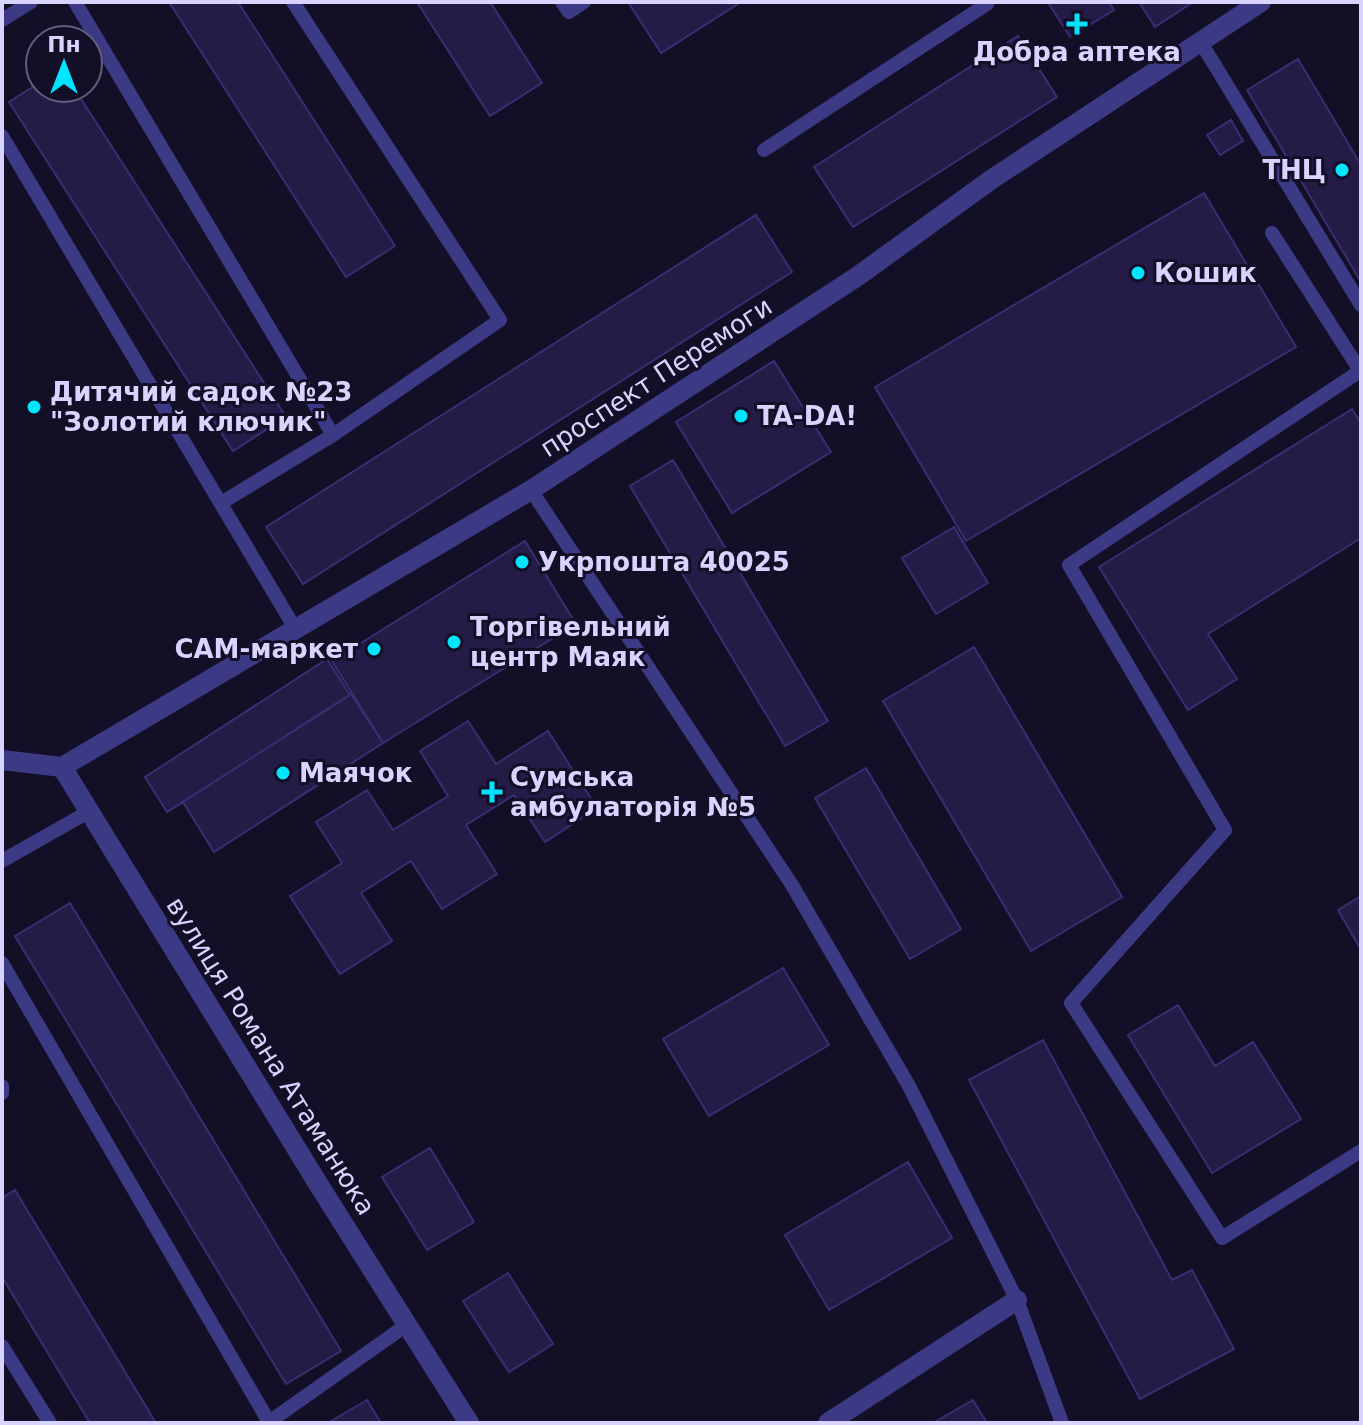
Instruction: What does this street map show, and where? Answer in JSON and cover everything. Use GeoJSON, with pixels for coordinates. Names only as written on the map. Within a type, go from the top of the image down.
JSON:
{"type":"FeatureCollection","features":[{"type":"Feature","properties":{"kind":"street","name":"проспект Перемоги"},"geometry":{"type":"LineString","coordinates":[[62,767],[531,490],[858,276],[992,179],[1261,2]]}},
{"type":"Feature","properties":{"kind":"street"},"geometry":{"type":"LineString","coordinates":[[2,760],[62,767]]}},
{"type":"Feature","properties":{"kind":"street","name":"вулиця Романа Атаманюка"},"geometry":{"type":"LineString","coordinates":[[62,767],[469,1423]]}},
{"type":"Feature","properties":{"kind":"street"},"geometry":{"type":"LineString","coordinates":[[828,1423],[1017,1300]]}},
{"type":"Feature","properties":{"kind":"lane"},"geometry":{"type":"LineString","coordinates":[[2,20],[31,2]]}},
{"type":"Feature","properties":{"kind":"lane"},"geometry":{"type":"LineString","coordinates":[[75,2],[333,435]]}},
{"type":"Feature","properties":{"kind":"lane"},"geometry":{"type":"LineString","coordinates":[[221,503],[333,435],[500,320],[293,2]]}},
{"type":"Feature","properties":{"kind":"lane"},"geometry":{"type":"LineString","coordinates":[[562,2],[569,12],[584,2]]}},
{"type":"Feature","properties":{"kind":"lane"},"geometry":{"type":"LineString","coordinates":[[764,150],[987,4]]}},
{"type":"Feature","properties":{"kind":"lane"},"geometry":{"type":"LineString","coordinates":[[1200,41],[1361,305]]}},
{"type":"Feature","properties":{"kind":"lane"},"geometry":{"type":"LineString","coordinates":[[2,136],[296,630]]}},
{"type":"Feature","properties":{"kind":"lane"},"geometry":{"type":"LineString","coordinates":[[1272,233],[1361,372],[1069,565],[1225,830],[1071,1003],[1222,1238],[1361,1151]]}},
{"type":"Feature","properties":{"kind":"lane"},"geometry":{"type":"LineString","coordinates":[[531,490],[792,885],[909,1086],[1017,1300],[1062,1423]]}},
{"type":"Feature","properties":{"kind":"lane"},"geometry":{"type":"LineString","coordinates":[[2,861],[90,811]]}},
{"type":"Feature","properties":{"kind":"lane"},"geometry":{"type":"LineString","coordinates":[[2,963],[269,1422],[408,1324]]}},
{"type":"Feature","properties":{"kind":"lane"},"geometry":{"type":"LineString","coordinates":[[2,1086],[2,1093]]}},
{"type":"Feature","properties":{"kind":"lane"},"geometry":{"type":"LineString","coordinates":[[2,1346],[50,1423]]}},
{"type":"Feature","properties":{"kind":"building"},"geometry":{"type":"Polygon","coordinates":[[[169,2],[238,2],[395,246],[346,277],[169,2]]]}},
{"type":"Feature","properties":{"kind":"building"},"geometry":{"type":"Polygon","coordinates":[[[417,2],[490,2],[542,83],[490,116],[417,2]]]}},
{"type":"Feature","properties":{"kind":"building"},"geometry":{"type":"Polygon","coordinates":[[[628,2],[741,2],[661,53],[628,2]]]}},
{"type":"Feature","properties":{"kind":"building","name":"Добра аптека"},"geometry":{"type":"Polygon","coordinates":[[[1109,2],[1114,10],[1070,37],[1049,4],[1109,2]]]}},
{"type":"Feature","properties":{"kind":"building"},"geometry":{"type":"Polygon","coordinates":[[[1139,2],[1193,2],[1155,27],[1139,2]]]}},
{"type":"Feature","properties":{"kind":"building"},"geometry":{"type":"Polygon","coordinates":[[[1018,36],[1057,97],[853,227],[814,167],[1018,36]]]}},
{"type":"Feature","properties":{"kind":"building"},"geometry":{"type":"Polygon","coordinates":[[[1298,59],[1361,165],[1361,282],[1247,90],[1298,59]]]}},
{"type":"Feature","properties":{"kind":"building"},"geometry":{"type":"Polygon","coordinates":[[[24,92],[24,104],[84,104],[286,417],[233,451],[9,102],[24,92]]]}},
{"type":"Feature","properties":{"kind":"building"},"geometry":{"type":"Polygon","coordinates":[[[1231,120],[1243,141],[1220,155],[1207,135],[1231,120]]]}},
{"type":"Feature","properties":{"kind":"building"},"geometry":{"type":"Polygon","coordinates":[[[1204,193],[1296,347],[966,541],[875,387],[1204,193]]]}},
{"type":"Feature","properties":{"kind":"building"},"geometry":{"type":"Polygon","coordinates":[[[756,215],[792,272],[303,584],[266,527],[756,215]]]}},
{"type":"Feature","properties":{"kind":"building"},"geometry":{"type":"Polygon","coordinates":[[[774,361],[831,452],[732,513],[676,422],[774,361]]]}},
{"type":"Feature","properties":{"kind":"building"},"geometry":{"type":"Polygon","coordinates":[[[1352,409],[1361,423],[1361,538],[1208,634],[1237,679],[1188,710],[1099,567],[1352,409]]]}},
{"type":"Feature","properties":{"kind":"building"},"geometry":{"type":"Polygon","coordinates":[[[673,460],[828,721],[785,746],[630,486],[673,460]]]}},
{"type":"Feature","properties":{"kind":"building"},"geometry":{"type":"Polygon","coordinates":[[[954,527],[988,583],[936,614],[902,558],[954,527]]]}},
{"type":"Feature","properties":{"kind":"building","name":"Торгівельний центр Маяк"},"geometry":{"type":"Polygon","coordinates":[[[525,541],[576,624],[383,743],[332,661],[525,541]]]}},
{"type":"Feature","properties":{"kind":"building"},"geometry":{"type":"Polygon","coordinates":[[[974,647],[1122,897],[1031,951],[883,701],[974,647]]]}},
{"type":"Feature","properties":{"kind":"building"},"geometry":{"type":"Polygon","coordinates":[[[327,659],[350,695],[167,812],[145,777],[327,659]]]}},
{"type":"Feature","properties":{"kind":"building","name":"Маячок"},"geometry":{"type":"Polygon","coordinates":[[[351,694],[383,743],[214,852],[183,802],[351,694]]]}},
{"type":"Feature","properties":{"kind":"building"},"geometry":{"type":"Polygon","coordinates":[[[468,721],[496,764],[548,731],[597,808],[545,842],[514,795],[466,825],[497,874],[442,909],[411,861],[361,893],[392,941],[340,974],[290,896],[342,863],[316,822],[367,790],[393,830],[448,796],[420,751],[468,721]]]}},
{"type":"Feature","properties":{"kind":"building"},"geometry":{"type":"Polygon","coordinates":[[[866,768],[961,929],[910,959],[815,798],[866,768]]]}},
{"type":"Feature","properties":{"kind":"building"},"geometry":{"type":"Polygon","coordinates":[[[1361,896],[1361,947],[1360,948],[1338,910],[1361,896]]]}},
{"type":"Feature","properties":{"kind":"building"},"geometry":{"type":"Polygon","coordinates":[[[70,903],[341,1351],[286,1384],[15,936],[70,903]]]}},
{"type":"Feature","properties":{"kind":"building"},"geometry":{"type":"Polygon","coordinates":[[[783,968],[829,1045],[709,1116],[663,1039],[783,968]]]}},
{"type":"Feature","properties":{"kind":"building"},"geometry":{"type":"Polygon","coordinates":[[[1178,1005],[1215,1066],[1253,1042],[1301,1119],[1212,1173],[1128,1035],[1178,1005]]]}},
{"type":"Feature","properties":{"kind":"building"},"geometry":{"type":"Polygon","coordinates":[[[1043,1040],[1172,1280],[1192,1270],[1234,1349],[1140,1399],[969,1080],[1043,1040]]]}},
{"type":"Feature","properties":{"kind":"building"},"geometry":{"type":"Polygon","coordinates":[[[430,1148],[474,1222],[427,1250],[382,1177],[430,1148]]]}},
{"type":"Feature","properties":{"kind":"building"},"geometry":{"type":"Polygon","coordinates":[[[908,1162],[952,1238],[829,1310],[785,1235],[908,1162]]]}},
{"type":"Feature","properties":{"kind":"building"},"geometry":{"type":"Polygon","coordinates":[[[15,1190],[156,1423],[90,1423],[2,1277],[2,1198],[15,1190]]]}},
{"type":"Feature","properties":{"kind":"building"},"geometry":{"type":"Polygon","coordinates":[[[508,1273],[553,1344],[509,1372],[463,1301],[508,1273]]]}},
{"type":"Feature","properties":{"kind":"building"},"geometry":{"type":"Polygon","coordinates":[[[367,1400],[381,1423],[328,1423],[367,1400]]]}},
{"type":"Feature","properties":{"kind":"building"},"geometry":{"type":"Polygon","coordinates":[[[973,1400],[987,1423],[933,1423],[973,1400]]]}},
{"type":"Feature","properties":{"kind":"place","name":"Добра аптека"},"geometry":{"type":"Point","coordinates":[1077,24]}},
{"type":"Feature","properties":{"kind":"place","name":"ТНЦ"},"geometry":{"type":"Point","coordinates":[1342,170]}},
{"type":"Feature","properties":{"kind":"place","name":"Кошик"},"geometry":{"type":"Point","coordinates":[1138,273]}},
{"type":"Feature","properties":{"kind":"place","name":"Дитячий садок №23 \"Золотий ключик\""},"geometry":{"type":"Point","coordinates":[34,407]}},
{"type":"Feature","properties":{"kind":"place","name":"TA-DA!"},"geometry":{"type":"Point","coordinates":[741,416]}},
{"type":"Feature","properties":{"kind":"place","name":"Укрпошта 40025"},"geometry":{"type":"Point","coordinates":[522,562]}},
{"type":"Feature","properties":{"kind":"place","name":"Торгівельний центр Маяк"},"geometry":{"type":"Point","coordinates":[454,642]}},
{"type":"Feature","properties":{"kind":"place","name":"САМ-маркет"},"geometry":{"type":"Point","coordinates":[374,649]}},
{"type":"Feature","properties":{"kind":"place","name":"Маячок"},"geometry":{"type":"Point","coordinates":[283,773]}},
{"type":"Feature","properties":{"kind":"place","name":"Сумська амбулаторія №5"},"geometry":{"type":"Point","coordinates":[492,792]}}]}
